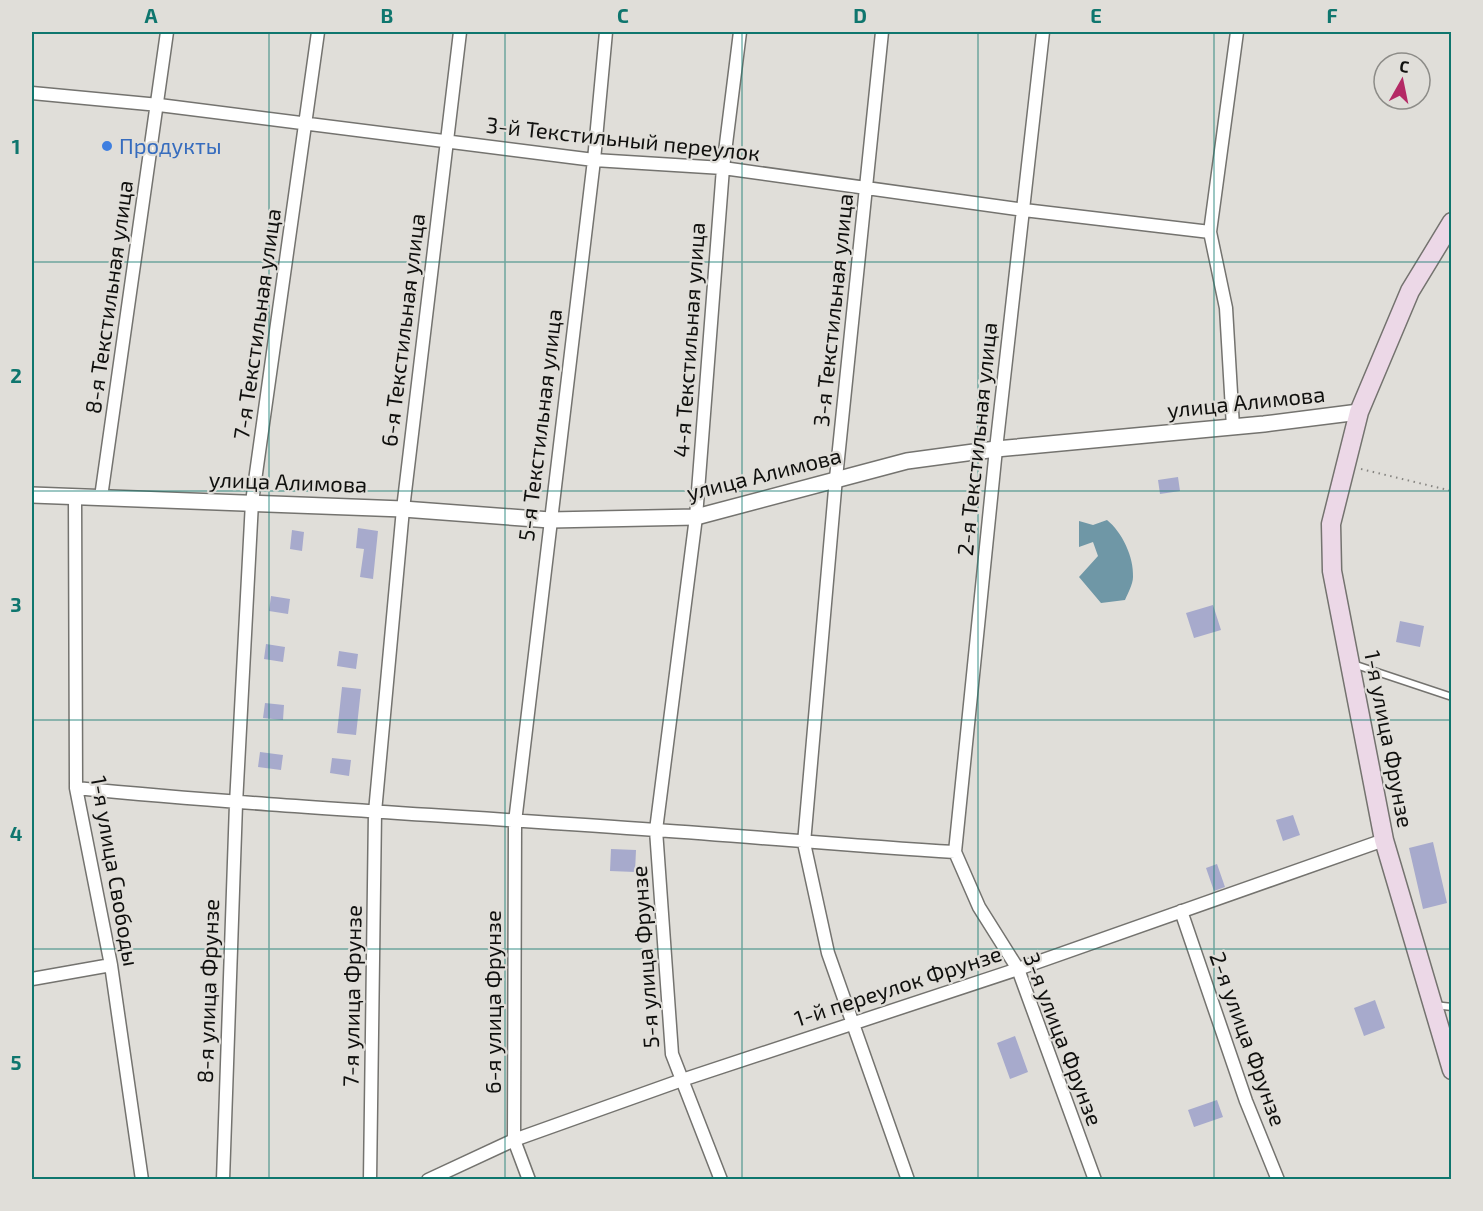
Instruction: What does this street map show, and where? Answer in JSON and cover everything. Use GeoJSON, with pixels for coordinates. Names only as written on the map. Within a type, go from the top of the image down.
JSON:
{"type":"FeatureCollection","features":[{"type":"Feature","properties":{"kind":"main road","name":"1-я улица Фрунзе"},"geometry":{"type":"LineString","coordinates":[[1452,222],[1410,291],[1359,412],[1331,524],[1332,571],[1384,840],[1452,1070]]}},
{"type":"Feature","properties":{"kind":"street","name":"8-я Текстильная улица"},"geometry":{"type":"LineString","coordinates":[[101,497],[159,105],[167,32]]}},
{"type":"Feature","properties":{"kind":"street","name":"7-я Текстильная улица"},"geometry":{"type":"LineString","coordinates":[[236,804],[252,502],[307,124],[318,32]]}},
{"type":"Feature","properties":{"kind":"street","name":"6-я Текстильная улица"},"geometry":{"type":"LineString","coordinates":[[375,812],[403,509],[460,32]]}},
{"type":"Feature","properties":{"kind":"street","name":"5-я Текстильная улица"},"geometry":{"type":"LineString","coordinates":[[514,822],[594,160],[606,32]]}},
{"type":"Feature","properties":{"kind":"street","name":"4-я Текстильная улица"},"geometry":{"type":"LineString","coordinates":[[656,830],[696,517],[723,168],[740,32]]}},
{"type":"Feature","properties":{"kind":"street","name":"3-я Текстильная улица"},"geometry":{"type":"LineString","coordinates":[[882,32],[836,478],[804,843],[828,953],[908,1179]]}},
{"type":"Feature","properties":{"kind":"street","name":"2-я Текстильная улица"},"geometry":{"type":"LineString","coordinates":[[955,852],[996,449],[1043,32]]}},
{"type":"Feature","properties":{"kind":"street"},"geometry":{"type":"LineString","coordinates":[[1233,426],[1226,308],[1210,232],[1237,32]]}},
{"type":"Feature","properties":{"kind":"street","name":"3-й Текстильный переулок"},"geometry":{"type":"LineString","coordinates":[[32,93],[159,105],[594,160],[723,168],[1024,210],[1210,232]]}},
{"type":"Feature","properties":{"kind":"street","name":"улица Алимова"},"geometry":{"type":"LineString","coordinates":[[32,495],[403,509],[550,520],[696,517],[907,461],[996,449],[1359,412]]}},
{"type":"Feature","properties":{"kind":"street","name":"1-я улица Свободы"},"geometry":{"type":"LineString","coordinates":[[75,496],[76,788],[111,965],[142,1179]]}},
{"type":"Feature","properties":{"kind":"street"},"geometry":{"type":"LineString","coordinates":[[76,788],[236,804],[656,830],[804,843],[955,852]]}},
{"type":"Feature","properties":{"kind":"street","name":"8-я улица Фрунзе"},"geometry":{"type":"LineString","coordinates":[[223,1179],[236,804]]}},
{"type":"Feature","properties":{"kind":"street","name":"7-я улица Фрунзе"},"geometry":{"type":"LineString","coordinates":[[370,1179],[375,812]]}},
{"type":"Feature","properties":{"kind":"street","name":"6-я улица Фрунзе"},"geometry":{"type":"LineString","coordinates":[[514,822],[514,1140],[529,1179]]}},
{"type":"Feature","properties":{"kind":"street","name":"5-я улица Фрунзе"},"geometry":{"type":"LineString","coordinates":[[656,830],[672,1054],[721,1179]]}},
{"type":"Feature","properties":{"kind":"street","name":"1-й переулок Фрунзе"},"geometry":{"type":"LineString","coordinates":[[428,1179],[514,1140],[682,1080],[1018,969],[1384,840]]}},
{"type":"Feature","properties":{"kind":"street","name":"3-я улица Фрунзе"},"geometry":{"type":"LineString","coordinates":[[955,852],[978,907],[1018,969],[1095,1179]]}},
{"type":"Feature","properties":{"kind":"street","name":"2-я улица Фрунзе"},"geometry":{"type":"LineString","coordinates":[[1181,911],[1246,1101],[1278,1179]]}},
{"type":"Feature","properties":{"kind":"street"},"geometry":{"type":"LineString","coordinates":[[32,979],[111,965]]}},
{"type":"Feature","properties":{"kind":"lane"},"geometry":{"type":"LineString","coordinates":[[1350,663],[1452,698]]}},
{"type":"Feature","properties":{"kind":"lane"},"geometry":{"type":"LineString","coordinates":[[1431,1005],[1452,1007]]}},
{"type":"Feature","properties":{"kind":"path"},"geometry":{"type":"LineString","coordinates":[[1344,465],[1452,491]]}},
{"type":"Feature","properties":{"kind":"water"},"geometry":{"type":"Polygon","coordinates":[[[1107,520],[1118,531],[1126,546],[1133,577],[1125,600],[1101,603],[1079,577],[1098,556],[1093,542],[1079,547],[1079,521],[1093,525],[1107,520]]]}},
{"type":"Feature","properties":{"kind":"building"},"geometry":{"type":"Polygon","coordinates":[[[1178,477],[1180,491],[1160,494],[1158,480],[1178,477]]]}},
{"type":"Feature","properties":{"kind":"building"},"geometry":{"type":"Polygon","coordinates":[[[358,528],[378,531],[373,579],[360,577],[364,549],[356,548],[358,528]]]}},
{"type":"Feature","properties":{"kind":"building"},"geometry":{"type":"Polygon","coordinates":[[[292,530],[304,532],[302,551],[290,549],[292,530]]]}},
{"type":"Feature","properties":{"kind":"building"},"geometry":{"type":"Polygon","coordinates":[[[271,596],[290,599],[288,614],[269,611],[271,596]]]}},
{"type":"Feature","properties":{"kind":"building"},"geometry":{"type":"Polygon","coordinates":[[[1213,605],[1221,630],[1194,638],[1186,613],[1213,605]]]}},
{"type":"Feature","properties":{"kind":"building"},"geometry":{"type":"Polygon","coordinates":[[[1400,621],[1424,626],[1420,647],[1396,642],[1400,621]]]}},
{"type":"Feature","properties":{"kind":"building"},"geometry":{"type":"Polygon","coordinates":[[[266,644],[285,647],[283,662],[264,659],[266,644]]]}},
{"type":"Feature","properties":{"kind":"building"},"geometry":{"type":"Polygon","coordinates":[[[339,651],[358,654],[356,669],[337,666],[339,651]]]}},
{"type":"Feature","properties":{"kind":"building"},"geometry":{"type":"Polygon","coordinates":[[[342,687],[361,689],[356,735],[337,733],[342,687]]]}},
{"type":"Feature","properties":{"kind":"building"},"geometry":{"type":"Polygon","coordinates":[[[265,703],[284,705],[283,720],[263,718],[265,703]]]}},
{"type":"Feature","properties":{"kind":"building"},"geometry":{"type":"Polygon","coordinates":[[[260,752],[283,755],[281,770],[258,767],[260,752]]]}},
{"type":"Feature","properties":{"kind":"building"},"geometry":{"type":"Polygon","coordinates":[[[332,758],[351,760],[349,776],[330,773],[332,758]]]}},
{"type":"Feature","properties":{"kind":"building"},"geometry":{"type":"Polygon","coordinates":[[[1293,815],[1300,835],[1283,841],[1276,820],[1293,815]]]}},
{"type":"Feature","properties":{"kind":"building"},"geometry":{"type":"Polygon","coordinates":[[[1433,842],[1447,903],[1423,909],[1409,848],[1433,842]]]}},
{"type":"Feature","properties":{"kind":"building"},"geometry":{"type":"Polygon","coordinates":[[[611,849],[636,850],[635,872],[610,871],[611,849]]]}},
{"type":"Feature","properties":{"kind":"building"},"geometry":{"type":"Polygon","coordinates":[[[1217,864],[1225,887],[1214,891],[1206,868],[1217,864]]]}},
{"type":"Feature","properties":{"kind":"building"},"geometry":{"type":"Polygon","coordinates":[[[1375,1000],[1385,1028],[1364,1036],[1354,1008],[1375,1000]]]}},
{"type":"Feature","properties":{"kind":"building"},"geometry":{"type":"Polygon","coordinates":[[[1015,1036],[1028,1072],[1010,1079],[997,1043],[1015,1036]]]}},
{"type":"Feature","properties":{"kind":"building"},"geometry":{"type":"Polygon","coordinates":[[[1217,1100],[1223,1117],[1194,1127],[1188,1110],[1217,1100]]]}},
{"type":"Feature","properties":{"kind":"place","name":"Продукты"},"geometry":{"type":"Point","coordinates":[107,146]}}]}
